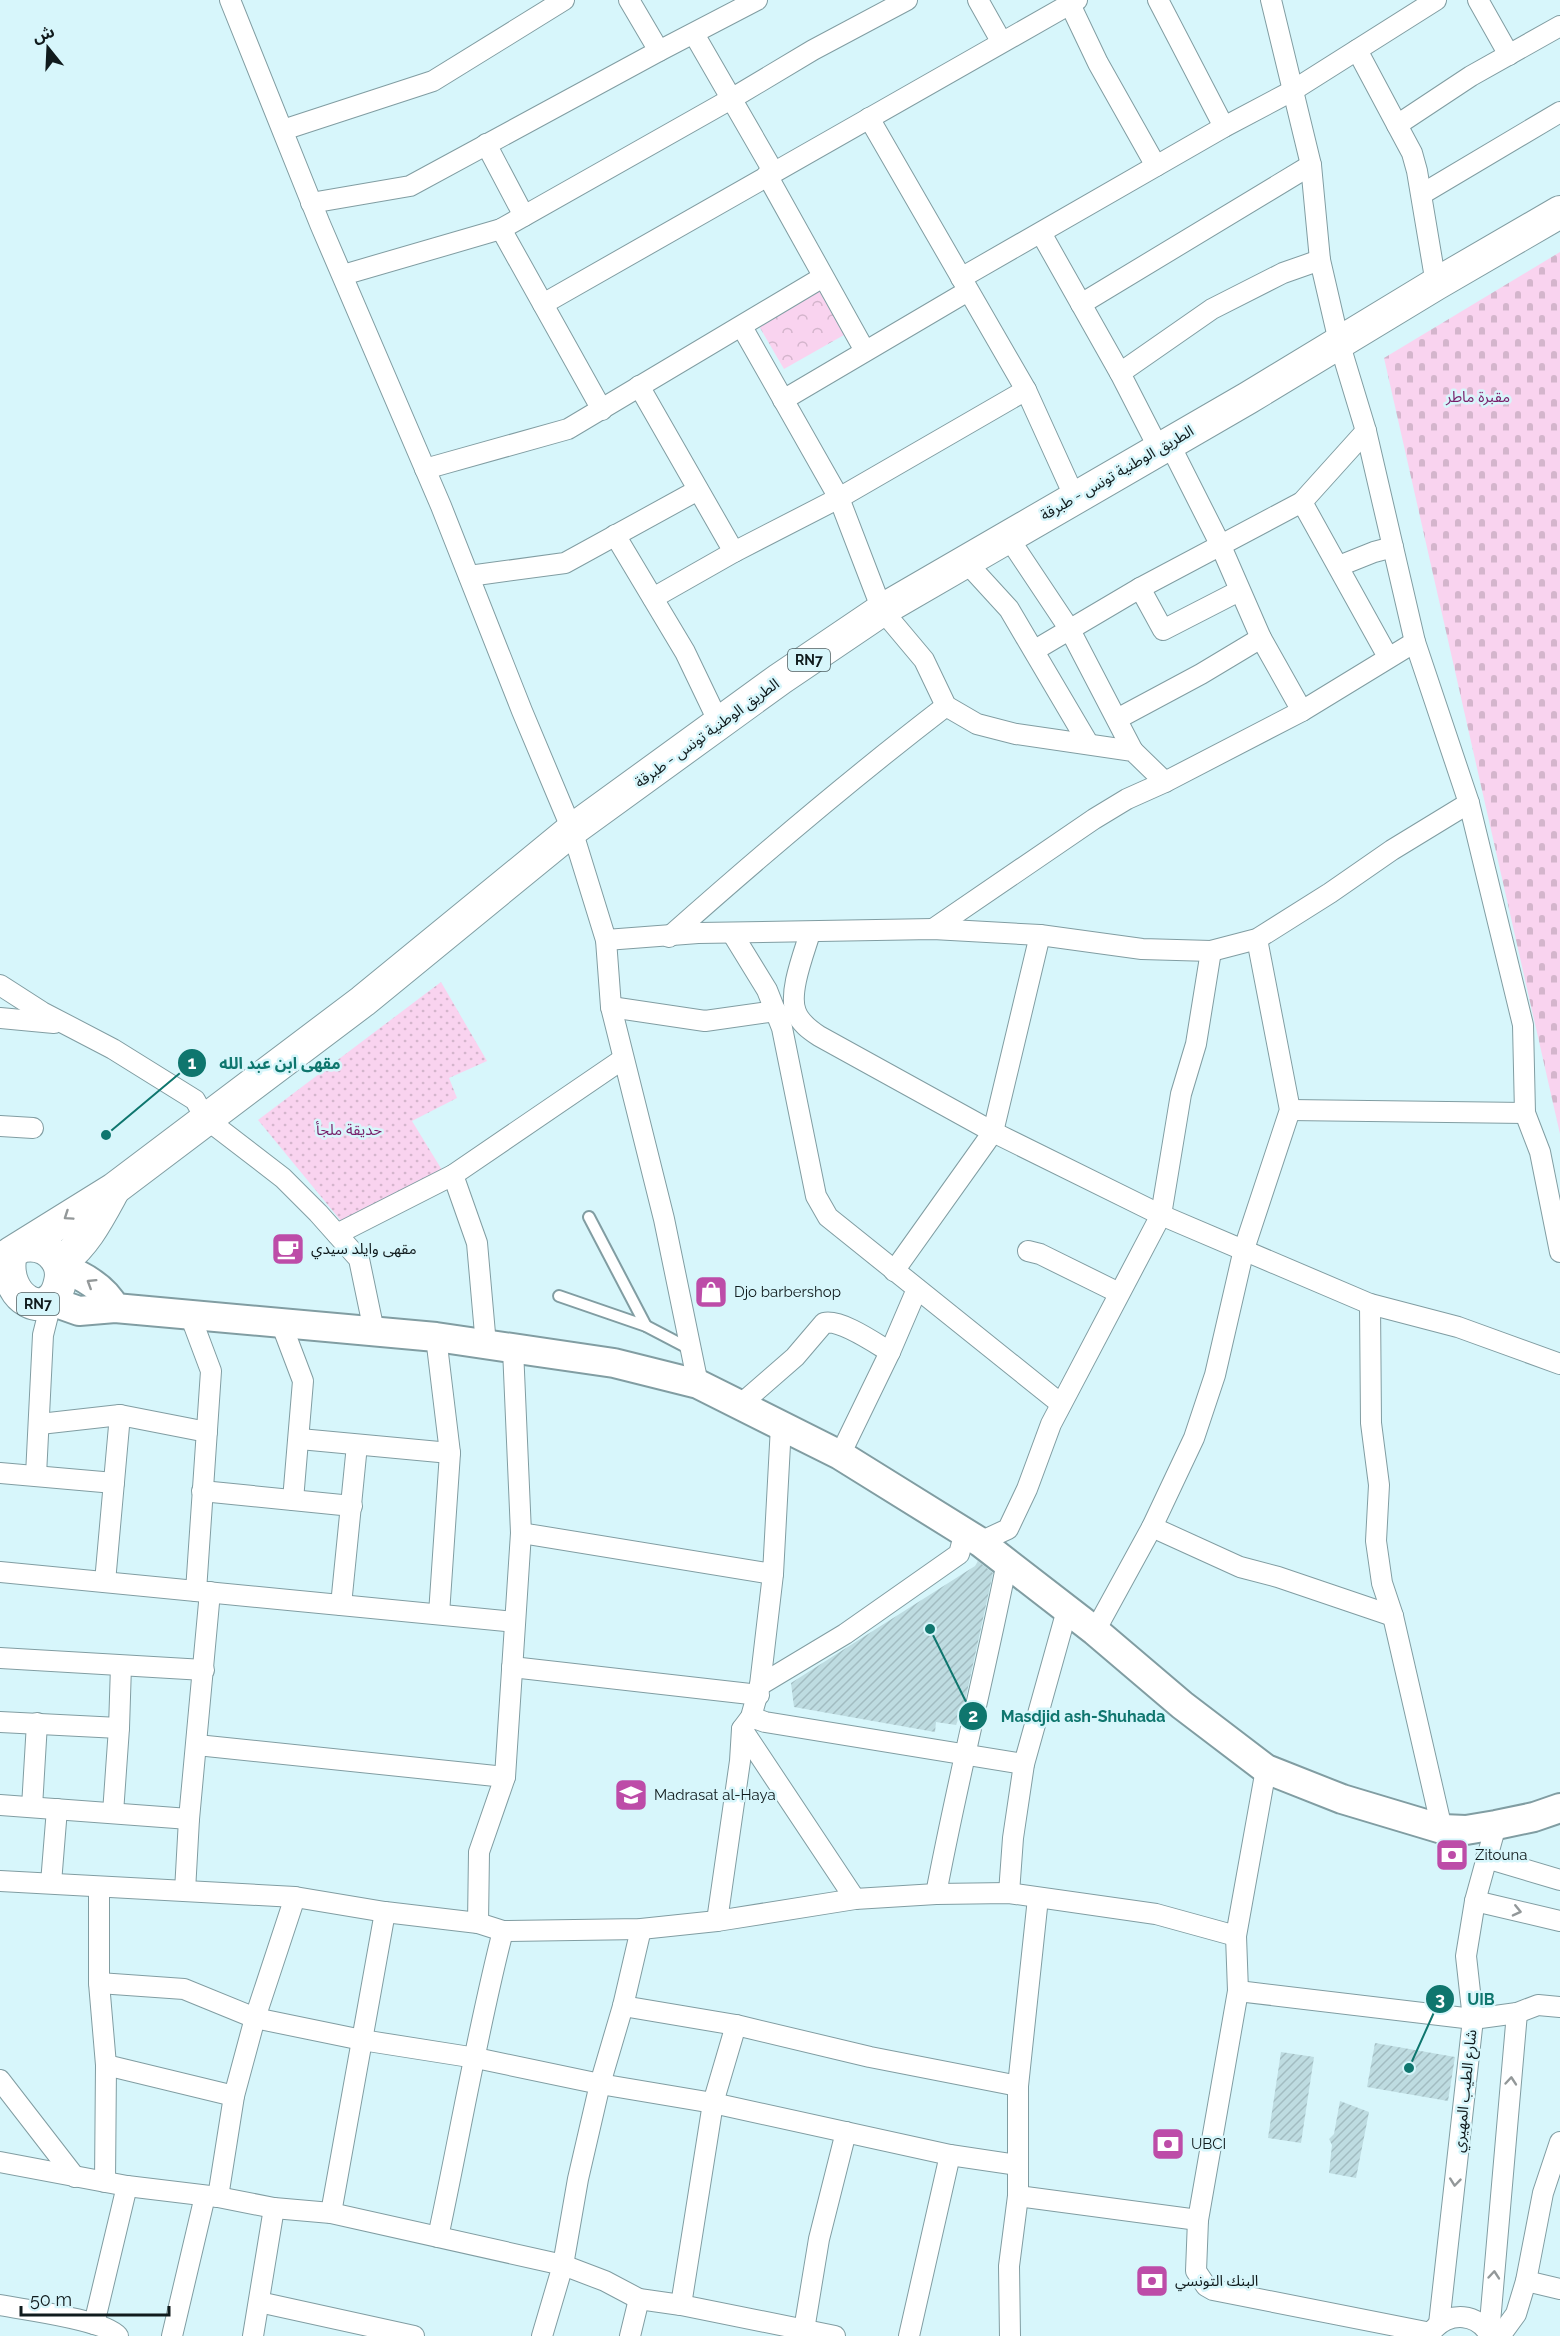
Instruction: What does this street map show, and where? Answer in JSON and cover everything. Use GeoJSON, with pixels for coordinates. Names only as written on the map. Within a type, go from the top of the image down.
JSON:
{"type":"FeatureCollection","features":[{"type":"Feature","properties":{"kind":"main road","name":"الطريق الوطنية تونس - طبرقة"},"geometry":{"type":"LineString","coordinates":[[12,1253],[114,1189],[205,1118],[363,1001],[573,830],[780,680],[882,610],[1560,212]]}},
{"type":"Feature","properties":{"kind":"main road","name":"الطريق الوطنية تونس - طبرقة"},"geometry":{"type":"LineString","coordinates":[[59,1265],[80,1244],[114,1189]]}},
{"type":"Feature","properties":{"kind":"main road"},"geometry":{"type":"LineString","coordinates":[[12,1253],[33,1245],[48,1250],[59,1265],[102,1290],[115,1308]]}},
{"type":"Feature","properties":{"kind":"main road","name":"RN7"},"geometry":{"type":"LineString","coordinates":[[12,1253],[4,1262],[1,1274],[3,1286],[10,1296],[31,1303],[59,1287],[59,1265]]}},
{"type":"Feature","properties":{"kind":"main road"},"geometry":{"type":"LineString","coordinates":[[31,1303],[79,1311],[115,1308],[436,1337],[614,1363],[698,1384],[840,1455],[972,1537],[1095,1630],[1182,1705],[1266,1769],[1342,1799],[1442,1829],[1466,1830],[1496,1826],[1560,1808]]}},
{"type":"Feature","properties":{"kind":"street"},"geometry":{"type":"LineString","coordinates":[[230,0],[311,203],[425,469],[522,711],[573,830],[606,940],[611,1007],[664,1219],[698,1384]]}},
{"type":"Feature","properties":{"kind":"street"},"geometry":{"type":"LineString","coordinates":[[283,130],[433,81],[564,0]]}},
{"type":"Feature","properties":{"kind":"street"},"geometry":{"type":"LineString","coordinates":[[629,0],[659,51]]}},
{"type":"Feature","properties":{"kind":"street"},"geometry":{"type":"LineString","coordinates":[[311,203],[410,186],[758,0]]}},
{"type":"Feature","properties":{"kind":"street"},"geometry":{"type":"LineString","coordinates":[[343,275],[501,229],[813,50],[907,0]]}},
{"type":"Feature","properties":{"kind":"street"},"geometry":{"type":"LineString","coordinates":[[978,0],[1001,41]]}},
{"type":"Feature","properties":{"kind":"street"},"geometry":{"type":"LineString","coordinates":[[1158,0],[1224,127]]}},
{"type":"Feature","properties":{"kind":"street"},"geometry":{"type":"LineString","coordinates":[[1271,0],[1311,165],[1320,260],[1339,342],[1366,431],[1415,642],[1469,803],[1523,1025],[1525,1113],[1540,1152],[1560,1252]]}},
{"type":"Feature","properties":{"kind":"street"},"geometry":{"type":"LineString","coordinates":[[783,400],[865,351],[1041,233],[1224,127],[1292,91],[1436,0]]}},
{"type":"Feature","properties":{"kind":"street"},"geometry":{"type":"LineString","coordinates":[[1478,0],[1509,55]]}},
{"type":"Feature","properties":{"kind":"street"},"geometry":{"type":"LineString","coordinates":[[543,304],[1071,1],[1098,63],[1156,166]]}},
{"type":"Feature","properties":{"kind":"street"},"geometry":{"type":"LineString","coordinates":[[1397,125],[1471,76],[1558,31]]}},
{"type":"Feature","properties":{"kind":"street"},"geometry":{"type":"LineString","coordinates":[[694,34],[731,99],[823,278],[865,351]]}},
{"type":"Feature","properties":{"kind":"street"},"geometry":{"type":"LineString","coordinates":[[1357,50],[1412,153],[1422,194],[1436,284]]}},
{"type":"Feature","properties":{"kind":"street"},"geometry":{"type":"LineString","coordinates":[[1422,194],[1560,112]]}},
{"type":"Feature","properties":{"kind":"street"},"geometry":{"type":"LineString","coordinates":[[869,118],[1026,390],[1075,498]]}},
{"type":"Feature","properties":{"kind":"street"},"geometry":{"type":"LineString","coordinates":[[486,144],[524,216]]}},
{"type":"Feature","properties":{"kind":"street"},"geometry":{"type":"LineString","coordinates":[[1081,304],[1311,165]]}},
{"type":"Feature","properties":{"kind":"street"},"geometry":{"type":"LineString","coordinates":[[501,229],[602,410]]}},
{"type":"Feature","properties":{"kind":"street"},"geometry":{"type":"LineString","coordinates":[[1041,233],[1220,544],[1261,638],[1302,711]]}},
{"type":"Feature","properties":{"kind":"street"},"geometry":{"type":"LineString","coordinates":[[1120,372],[1212,309],[1283,273],[1320,260]]}},
{"type":"Feature","properties":{"kind":"street"},"geometry":{"type":"LineString","coordinates":[[425,469],[568,429],[823,278]]}},
{"type":"Feature","properties":{"kind":"street"},"geometry":{"type":"LineString","coordinates":[[742,327],[839,498],[882,610],[924,660],[946,706],[977,724],[1016,734],[1133,751]]}},
{"type":"Feature","properties":{"kind":"street"},"geometry":{"type":"LineString","coordinates":[[639,386],[734,552]]}},
{"type":"Feature","properties":{"kind":"street"},"geometry":{"type":"LineString","coordinates":[[653,598],[734,552],[839,498],[1026,390]]}},
{"type":"Feature","properties":{"kind":"street"},"geometry":{"type":"LineString","coordinates":[[1035,650],[1140,588],[1302,502],[1366,431]]}},
{"type":"Feature","properties":{"kind":"street"},"geometry":{"type":"LineString","coordinates":[[469,576],[565,563],[698,490]]}},
{"type":"Feature","properties":{"kind":"street"},"geometry":{"type":"LineString","coordinates":[[1302,502],[1388,657]]}},
{"type":"Feature","properties":{"kind":"street"},"geometry":{"type":"LineString","coordinates":[[615,535],[685,652],[720,725]]}},
{"type":"Feature","properties":{"kind":"street"},"geometry":{"type":"LineString","coordinates":[[1008,537],[1070,630],[1133,751],[1166,782]]}},
{"type":"Feature","properties":{"kind":"street"},"geometry":{"type":"LineString","coordinates":[[1339,566],[1393,547]]}},
{"type":"Feature","properties":{"kind":"street"},"geometry":{"type":"LineString","coordinates":[[966,562],[1009,609],[1088,743]]}},
{"type":"Feature","properties":{"kind":"street"},"geometry":{"type":"LineString","coordinates":[[1140,588],[1162,630],[1239,591]]}},
{"type":"Feature","properties":{"kind":"street"},"geometry":{"type":"LineString","coordinates":[[1116,719],[1201,674],[1261,638]]}},
{"type":"Feature","properties":{"kind":"street"},"geometry":{"type":"LineString","coordinates":[[933,929],[1127,799],[1166,782],[1302,711],[1415,642]]}},
{"type":"Feature","properties":{"kind":"street"},"geometry":{"type":"LineString","coordinates":[[669,937],[887,751],[946,706]]}},
{"type":"Feature","properties":{"kind":"street"},"geometry":{"type":"LineString","coordinates":[[606,940],[698,933],[810,933],[933,929],[1040,935],[1142,949],[1211,951],[1257,939],[1392,850],[1469,803]]}},
{"type":"Feature","properties":{"kind":"street"},"geometry":{"type":"LineString","coordinates":[[732,933],[756,970],[779,1020],[818,1202],[828,1216],[894,1271],[1061,1404]]}},
{"type":"Feature","properties":{"kind":"street"},"geometry":{"type":"LineString","coordinates":[[810,933],[793,997],[796,1013],[801,1021],[819,1036],[993,1131],[1161,1215],[1370,1304],[1458,1327],[1560,1364]]}},
{"type":"Feature","properties":{"kind":"street"},"geometry":{"type":"LineString","coordinates":[[894,1271],[993,1131],[1040,935]]}},
{"type":"Feature","properties":{"kind":"street"},"geometry":{"type":"LineString","coordinates":[[1095,1630],[1152,1527],[1194,1438],[1215,1375],[1244,1249],[1290,1110],[1257,939]]}},
{"type":"Feature","properties":{"kind":"street"},"geometry":{"type":"LineString","coordinates":[[512,1667],[760,1690],[846,1634],[959,1554],[972,1537],[1008,1529],[1027,1489],[1051,1424],[1161,1215],[1179,1104],[1196,1044],[1211,951]]}},
{"type":"Feature","properties":{"kind":"street"},"geometry":{"type":"LineString","coordinates":[[0,985],[42,1012],[113,1048],[176,1087],[195,1100],[205,1118],[283,1178],[359,1259],[374,1331]]}},
{"type":"Feature","properties":{"kind":"street"},"geometry":{"type":"LineString","coordinates":[[611,1007],[705,1021],[801,1021]]}},
{"type":"Feature","properties":{"kind":"street"},"geometry":{"type":"LineString","coordinates":[[0,1018],[64,1024]]}},
{"type":"Feature","properties":{"kind":"street"},"geometry":{"type":"LineString","coordinates":[[337,1234],[453,1175],[623,1059]]}},
{"type":"Feature","properties":{"kind":"street"},"geometry":{"type":"LineString","coordinates":[[1290,1110],[1525,1113]]}},
{"type":"Feature","properties":{"kind":"street"},"geometry":{"type":"LineString","coordinates":[[0,1126],[33,1128]]}},
{"type":"Feature","properties":{"kind":"street"},"geometry":{"type":"LineString","coordinates":[[453,1175],[477,1243],[486,1345]]}},
{"type":"Feature","properties":{"kind":"street"},"geometry":{"type":"LineString","coordinates":[[1028,1251],[1040,1254],[1119,1293]]}},
{"type":"Feature","properties":{"kind":"street"},"geometry":{"type":"LineString","coordinates":[[840,1455],[890,1352],[917,1289]]}},
{"type":"Feature","properties":{"kind":"street"},"geometry":{"type":"LineString","coordinates":[[31,1303],[47,1316],[43,1335],[36,1475]]}},
{"type":"Feature","properties":{"kind":"street"},"geometry":{"type":"LineString","coordinates":[[1370,1304],[1371,1423],[1379,1485],[1376,1541],[1382,1583],[1393,1616],[1442,1829]]}},
{"type":"Feature","properties":{"kind":"street"},"geometry":{"type":"LineString","coordinates":[[185,1891],[189,1819],[204,1670],[202,1491],[211,1371],[190,1316]]}},
{"type":"Feature","properties":{"kind":"street"},"geometry":{"type":"LineString","coordinates":[[741,1404],[795,1357],[824,1323],[832,1322],[852,1330],[890,1352]]}},
{"type":"Feature","properties":{"kind":"street"},"geometry":{"type":"LineString","coordinates":[[281,1323],[303,1381],[293,1500]]}},
{"type":"Feature","properties":{"kind":"street"},"geometry":{"type":"LineString","coordinates":[[436,1337],[450,1453],[439,1614]]}},
{"type":"Feature","properties":{"kind":"street"},"geometry":{"type":"LineString","coordinates":[[477,1923],[479,1852],[505,1778],[521,1533],[513,1349]]}},
{"type":"Feature","properties":{"kind":"street"},"geometry":{"type":"LineString","coordinates":[[40,1424],[120,1415],[207,1432]]}},
{"type":"Feature","properties":{"kind":"street"},"geometry":{"type":"LineString","coordinates":[[105,1582],[120,1415]]}},
{"type":"Feature","properties":{"kind":"street"},"geometry":{"type":"LineString","coordinates":[[717,1921],[747,1723],[760,1690],[772,1574],[781,1426]]}},
{"type":"Feature","properties":{"kind":"street"},"geometry":{"type":"LineString","coordinates":[[300,1438],[450,1453]]}},
{"type":"Feature","properties":{"kind":"street"},"geometry":{"type":"LineString","coordinates":[[341,1605],[357,1445]]}},
{"type":"Feature","properties":{"kind":"street"},"geometry":{"type":"LineString","coordinates":[[0,1473],[114,1483]]}},
{"type":"Feature","properties":{"kind":"street"},"geometry":{"type":"LineString","coordinates":[[202,1491],[352,1506]]}},
{"type":"Feature","properties":{"kind":"street"},"geometry":{"type":"LineString","coordinates":[[1152,1527],[1240,1568],[1278,1577],[1393,1616]]}},
{"type":"Feature","properties":{"kind":"street"},"geometry":{"type":"LineString","coordinates":[[521,1533],[772,1574]]}},
{"type":"Feature","properties":{"kind":"street"},"geometry":{"type":"LineString","coordinates":[[936,1894],[949,1822],[1007,1562]]}},
{"type":"Feature","properties":{"kind":"street"},"geometry":{"type":"LineString","coordinates":[[0,1572],[515,1622]]}},
{"type":"Feature","properties":{"kind":"street"},"geometry":{"type":"LineString","coordinates":[[1009,1893],[1013,1838],[1024,1764],[1067,1610]]}},
{"type":"Feature","properties":{"kind":"street"},"geometry":{"type":"LineString","coordinates":[[0,1658],[204,1670]]}},
{"type":"Feature","properties":{"kind":"street"},"geometry":{"type":"LineString","coordinates":[[113,1813],[121,1666]]}},
{"type":"Feature","properties":{"kind":"street"},"geometry":{"type":"LineString","coordinates":[[0,1722],[119,1728]]}},
{"type":"Feature","properties":{"kind":"street"},"geometry":{"type":"LineString","coordinates":[[747,1723],[777,1724],[1024,1764]]}},
{"type":"Feature","properties":{"kind":"street"},"geometry":{"type":"LineString","coordinates":[[747,1723],[855,1899]]}},
{"type":"Feature","properties":{"kind":"street"},"geometry":{"type":"LineString","coordinates":[[32,1807],[37,1724]]}},
{"type":"Feature","properties":{"kind":"street"},"geometry":{"type":"LineString","coordinates":[[196,1744],[505,1778]]}},
{"type":"Feature","properties":{"kind":"street"},"geometry":{"type":"LineString","coordinates":[[1266,1769],[1236,1936],[1238,1991],[1198,2220],[1196,2271],[1206,2286],[1224,2292],[1433,2331],[1449,2318],[1460,2316],[1472,2319],[1493,2335]]}},
{"type":"Feature","properties":{"kind":"street"},"geometry":{"type":"LineString","coordinates":[[0,1805],[189,1819]]}},
{"type":"Feature","properties":{"kind":"street"},"geometry":{"type":"LineString","coordinates":[[51,1883],[57,1809]]}},
{"type":"Feature","properties":{"kind":"street","name":"شارع الطيب المهيري"},"geometry":{"type":"LineString","coordinates":[[1433,2331],[1473,2019],[1466,1956],[1475,1901],[1496,1826]]}},
{"type":"Feature","properties":{"kind":"street"},"geometry":{"type":"LineString","coordinates":[[1486,1858],[1560,1880]]}},
{"type":"Feature","properties":{"kind":"street"},"geometry":{"type":"LineString","coordinates":[[0,1881],[295,1897],[386,1912],[477,1923],[503,1931],[641,1929],[717,1921],[855,1899],[936,1894],[1009,1893],[1156,1914],[1236,1936]]}},
{"type":"Feature","properties":{"kind":"street"},"geometry":{"type":"LineString","coordinates":[[99,1888],[99,1983],[106,2065],[105,2182]]}},
{"type":"Feature","properties":{"kind":"street"},"geometry":{"type":"LineString","coordinates":[[172,2336],[212,2196],[234,2096],[255,2018],[295,1897]]}},
{"type":"Feature","properties":{"kind":"street"},"geometry":{"type":"LineString","coordinates":[[1010,2336],[1009,2266],[1018,2196],[1018,2086],[1038,1898]]}},
{"type":"Feature","properties":{"kind":"street"},"geometry":{"type":"LineString","coordinates":[[1475,1901],[1560,1921]]}},
{"type":"Feature","properties":{"kind":"street"},"geometry":{"type":"LineString","coordinates":[[331,2213],[386,1912]]}},
{"type":"Feature","properties":{"kind":"street"},"geometry":{"type":"LineString","coordinates":[[542,2336],[563,2265],[578,2179],[600,2084],[623,2006],[641,1929]]}},
{"type":"Feature","properties":{"kind":"street"},"geometry":{"type":"LineString","coordinates":[[438,2237],[476,2058],[484,2006],[503,1931]]}},
{"type":"Feature","properties":{"kind":"street"},"geometry":{"type":"LineString","coordinates":[[99,1983],[184,1989],[255,2018],[362,2040],[476,2058],[600,2084],[713,2103],[950,2155],[1018,2164]]}},
{"type":"Feature","properties":{"kind":"street"},"geometry":{"type":"LineString","coordinates":[[1238,1991],[1473,2019],[1517,2013],[1538,2005],[1560,2007]]}},
{"type":"Feature","properties":{"kind":"street"},"geometry":{"type":"LineString","coordinates":[[623,2006],[736,2025],[870,2057],[1018,2086]]}},
{"type":"Feature","properties":{"kind":"street"},"geometry":{"type":"LineString","coordinates":[[1493,2335],[1517,2013]]}},
{"type":"Feature","properties":{"kind":"street"},"geometry":{"type":"LineString","coordinates":[[681,2305],[713,2103],[736,2025]]}},
{"type":"Feature","properties":{"kind":"street"},"geometry":{"type":"LineString","coordinates":[[106,2065],[234,2096]]}},
{"type":"Feature","properties":{"kind":"street"},"geometry":{"type":"LineString","coordinates":[[0,2080],[75,2177]]}},
{"type":"Feature","properties":{"kind":"street"},"geometry":{"type":"LineString","coordinates":[[804,2330],[819,2239],[846,2132]]}},
{"type":"Feature","properties":{"kind":"street"},"geometry":{"type":"LineString","coordinates":[[1493,2335],[1516,2314],[1526,2281],[1544,2193],[1559,2148]]}},
{"type":"Feature","properties":{"kind":"street"},"geometry":{"type":"LineString","coordinates":[[909,2336],[950,2155]]}},
{"type":"Feature","properties":{"kind":"street"},"geometry":{"type":"LineString","coordinates":[[0,2162],[128,2186],[212,2196],[274,2208],[331,2213],[563,2265],[604,2281],[639,2299],[681,2305],[835,2336]]}},
{"type":"Feature","properties":{"kind":"street"},"geometry":{"type":"LineString","coordinates":[[94,2324],[128,2186]]}},
{"type":"Feature","properties":{"kind":"street"},"geometry":{"type":"LineString","coordinates":[[1018,2196],[1198,2220]]}},
{"type":"Feature","properties":{"kind":"street"},"geometry":{"type":"LineString","coordinates":[[253,2336],[274,2208]]}},
{"type":"Feature","properties":{"kind":"street"},"geometry":{"type":"LineString","coordinates":[[1526,2281],[1560,2289]]}},
{"type":"Feature","properties":{"kind":"street"},"geometry":{"type":"LineString","coordinates":[[630,2336],[639,2299]]}},
{"type":"Feature","properties":{"kind":"street"},"geometry":{"type":"LineString","coordinates":[[259,2302],[414,2336]]}},
{"type":"Feature","properties":{"kind":"street"},"geometry":{"type":"LineString","coordinates":[[0,2305],[94,2324],[112,2330],[118,2336]]}},
{"type":"Feature","properties":{"kind":"lane"},"geometry":{"type":"LineString","coordinates":[[589,1217],[646,1326]]}},
{"type":"Feature","properties":{"kind":"lane"},"geometry":{"type":"LineString","coordinates":[[559,1296],[646,1326],[690,1349]]}},
{"type":"Feature","properties":{"kind":"green space","name":"مقبرة ماطر"},"geometry":{"type":"Polygon","coordinates":[[[1560,252],[1560,1134],[1384,358],[1560,252]]]}},
{"type":"Feature","properties":{"kind":"green space"},"geometry":{"type":"Polygon","coordinates":[[[819,276],[851,331],[784,369],[752,314],[819,276]]]}},
{"type":"Feature","properties":{"kind":"green space","name":"حديقة ملجأ"},"geometry":{"type":"Polygon","coordinates":[[[441,982],[487,1061],[449,1078],[457,1098],[412,1121],[442,1170],[341,1221],[258,1120],[441,982]]]}},
{"type":"Feature","properties":{"kind":"building"},"geometry":{"type":"Polygon","coordinates":[[[978,1561],[993,1573],[962,1715],[956,1725],[936,1722],[935,1732],[794,1707],[791,1683],[975,1566],[978,1561]]]}},
{"type":"Feature","properties":{"kind":"building"},"geometry":{"type":"Polygon","coordinates":[[[1375,2043],[1455,2057],[1448,2101],[1367,2087],[1375,2043]]]}},
{"type":"Feature","properties":{"kind":"building"},"geometry":{"type":"Polygon","coordinates":[[[1281,2052],[1314,2057],[1301,2143],[1268,2138],[1281,2052]]]}},
{"type":"Feature","properties":{"kind":"building"},"geometry":{"type":"Polygon","coordinates":[[[1340,2101],[1369,2112],[1356,2178],[1329,2173],[1332,2145],[1329,2139],[1334,2134],[1340,2101]]]}},
{"type":"Feature","properties":{"kind":"place","name":"مقهى ابن عبد الله"},"geometry":{"type":"Point","coordinates":[106,1135]}},
{"type":"Feature","properties":{"kind":"place","name":"مقهى وايلد سيدي"},"geometry":{"type":"Point","coordinates":[288,1249]}},
{"type":"Feature","properties":{"kind":"place","name":"Djo barbershop"},"geometry":{"type":"Point","coordinates":[711,1292]}},
{"type":"Feature","properties":{"kind":"place","name":"Masdjid ash-Shuhada"},"geometry":{"type":"Point","coordinates":[930,1629]}},
{"type":"Feature","properties":{"kind":"place","name":"Madrasat al-Haya"},"geometry":{"type":"Point","coordinates":[631,1795]}},
{"type":"Feature","properties":{"kind":"place","name":"Zitouna"},"geometry":{"type":"Point","coordinates":[1452,1855]}},
{"type":"Feature","properties":{"kind":"place","name":"UIB"},"geometry":{"type":"Point","coordinates":[1409,2068]}},
{"type":"Feature","properties":{"kind":"place","name":"UBCI"},"geometry":{"type":"Point","coordinates":[1168,2144]}},
{"type":"Feature","properties":{"kind":"place","name":"البنك التونسي"},"geometry":{"type":"Point","coordinates":[1152,2281]}}]}
